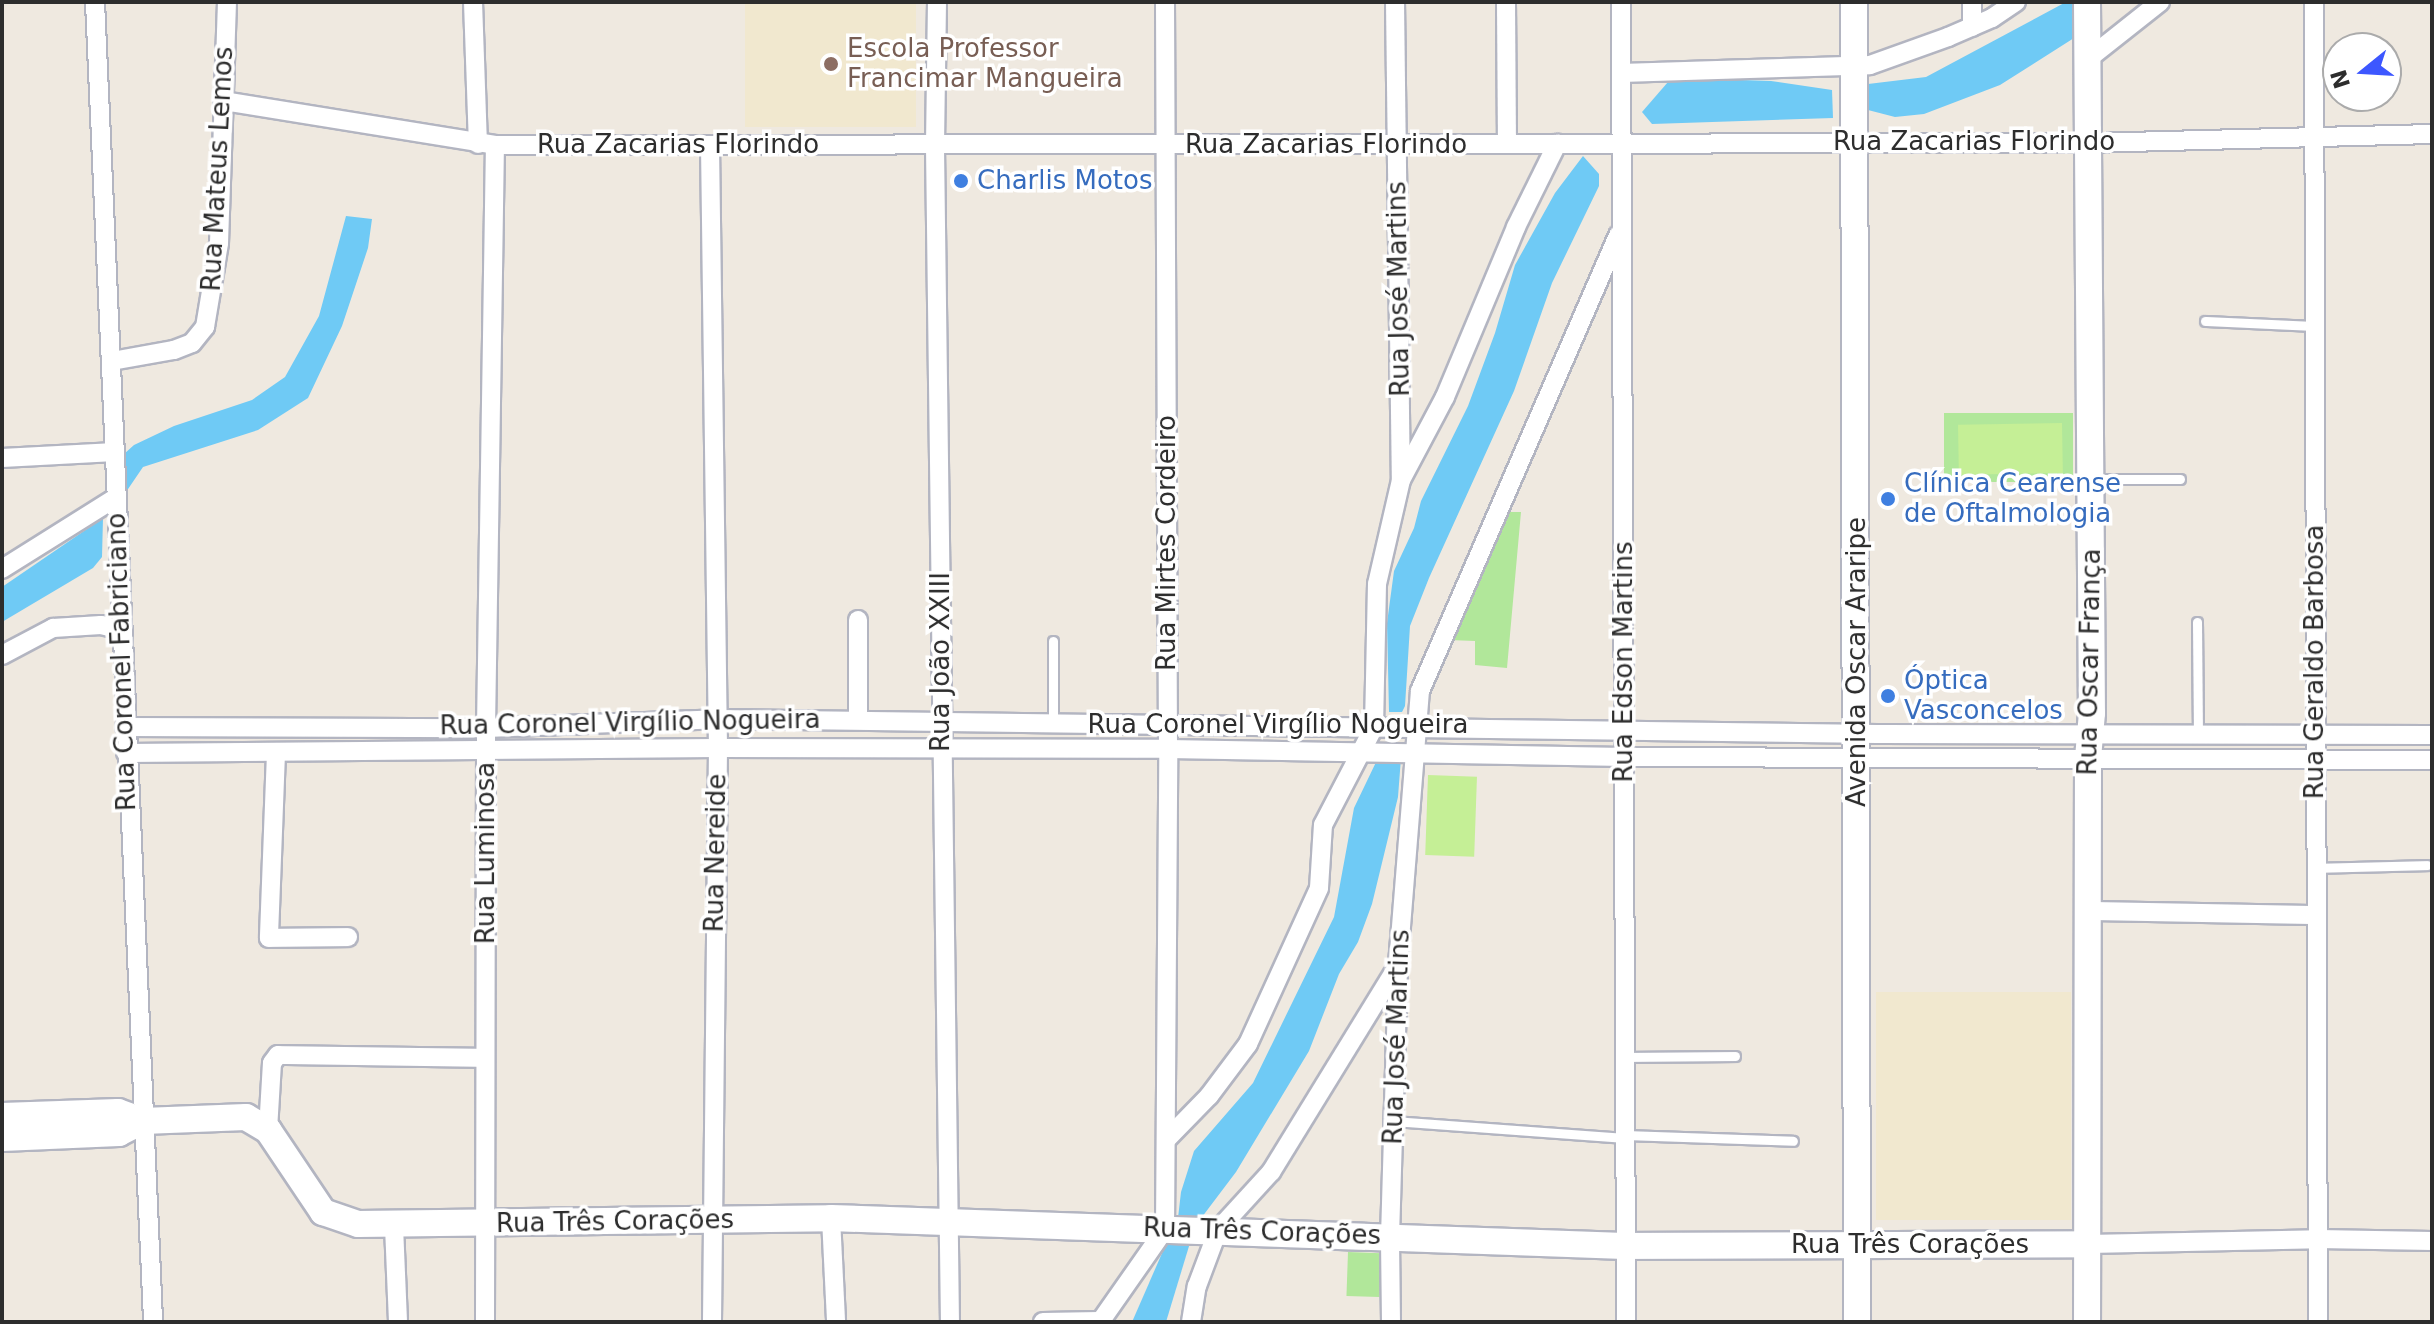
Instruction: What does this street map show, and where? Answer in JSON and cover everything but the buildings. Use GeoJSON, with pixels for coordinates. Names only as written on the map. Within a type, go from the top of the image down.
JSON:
{"type":"FeatureCollection","features":[{"type":"Feature","properties":{"kind":"street","name":"Rua Coronel Fabriciano"},"geometry":{"type":"LineString","coordinates":[[95,2],[153,1322]]}},
{"type":"Feature","properties":{"kind":"street","name":"Rua Mateus Lemos"},"geometry":{"type":"LineString","coordinates":[[112,361],[174,350],[202,336],[210,307],[219,243],[227,2]]}},
{"type":"Feature","properties":{"kind":"street","name":"Rua Luminosa"},"geometry":{"type":"LineString","coordinates":[[473,2],[486,144],[485,1322]]}},
{"type":"Feature","properties":{"kind":"street","name":"Rua João XXIII"},"geometry":{"type":"LineString","coordinates":[[937,2],[935,147],[950,1322]]}},
{"type":"Feature","properties":{"kind":"street","name":"Rua Mirtes Cordeiro"},"geometry":{"type":"LineString","coordinates":[[1165,2],[1168,749],[1168,1138],[1165,1229]]}},
{"type":"Feature","properties":{"kind":"street","name":"Rua José Martins"},"geometry":{"type":"LineString","coordinates":[[1168,1138],[1209,1096],[1248,1044],[1319,888],[1320,833],[1374,727],[1377,584],[1401,480],[1395,2]]}},
{"type":"Feature","properties":{"kind":"street"},"geometry":{"type":"LineString","coordinates":[[1506,2],[1507,144]]}},
{"type":"Feature","properties":{"kind":"street","name":"Rua Edson Martins"},"geometry":{"type":"LineString","coordinates":[[1621,2],[1626,1322]]}},
{"type":"Feature","properties":{"kind":"street","name":"Avenida Oscar Araripe"},"geometry":{"type":"LineString","coordinates":[[1854,2],[1857,1322]]}},
{"type":"Feature","properties":{"kind":"street"},"geometry":{"type":"LineString","coordinates":[[1972,2],[1972,27]]}},
{"type":"Feature","properties":{"kind":"street"},"geometry":{"type":"LineString","coordinates":[[1621,73],[1870,65],[1972,27],[2016,2]]}},
{"type":"Feature","properties":{"kind":"street","name":"Rua Oscar França"},"geometry":{"type":"LineString","coordinates":[[2087,2],[2092,732],[2088,758],[2087,1322]]}},
{"type":"Feature","properties":{"kind":"street"},"geometry":{"type":"LineString","coordinates":[[2088,59],[2160,2]]}},
{"type":"Feature","properties":{"kind":"street","name":"Rua Geraldo Barbosa"},"geometry":{"type":"LineString","coordinates":[[2314,2],[2318,1322]]}},
{"type":"Feature","properties":{"kind":"street","name":"Rua Zacarias Florindo"},"geometry":{"type":"LineString","coordinates":[[224,101],[486,144],[935,147],[2089,143],[2432,134]]}},
{"type":"Feature","properties":{"kind":"street","name":"Rua José Martins"},"geometry":{"type":"LineString","coordinates":[[1401,480],[1420,447],[1557,144]]}},
{"type":"Feature","properties":{"kind":"street","name":"Rua Nereide"},"geometry":{"type":"LineString","coordinates":[[710,145],[718,748],[712,1322]]}},
{"type":"Feature","properties":{"kind":"street","name":"Rua José Martins"},"geometry":{"type":"LineString","coordinates":[[1391,1322],[1390,1237],[1398,964],[1420,691],[1622,226]]}},
{"type":"Feature","properties":{"kind":"street"},"geometry":{"type":"LineString","coordinates":[[2,458],[115,452]]}},
{"type":"Feature","properties":{"kind":"street"},"geometry":{"type":"LineString","coordinates":[[2,569],[115,498]]}},
{"type":"Feature","properties":{"kind":"street"},"geometry":{"type":"LineString","coordinates":[[858,620],[858,719]]}},
{"type":"Feature","properties":{"kind":"street"},"geometry":{"type":"LineString","coordinates":[[2,655],[53,628],[101,625],[121,630]]}},
{"type":"Feature","properties":{"kind":"street","name":"Rua Coronel Virgílio Nogueira"},"geometry":{"type":"LineString","coordinates":[[125,727],[486,728],[717,719],[942,720],[1167,726],[1417,725],[1624,729],[2088,758],[2432,760]]}},
{"type":"Feature","properties":{"kind":"street","name":"Rua Coronel Virgílio Nogueira"},"geometry":{"type":"LineString","coordinates":[[126,753],[718,748],[1168,749],[1625,757],[2092,732],[2432,735]]}},
{"type":"Feature","properties":{"kind":"street"},"geometry":{"type":"LineString","coordinates":[[276,753],[269,938],[348,937]]}},
{"type":"Feature","properties":{"kind":"street"},"geometry":{"type":"LineString","coordinates":[[2088,911],[2316,915]]}},
{"type":"Feature","properties":{"kind":"street"},"geometry":{"type":"LineString","coordinates":[[1191,1322],[1206,1255],[1218,1230],[1271,1172],[1398,964]]}},
{"type":"Feature","properties":{"kind":"street"},"geometry":{"type":"LineString","coordinates":[[2,1116],[118,1112],[143,1121],[246,1117],[268,1130],[272,1063],[278,1055],[485,1058]]}},
{"type":"Feature","properties":{"kind":"street"},"geometry":{"type":"LineString","coordinates":[[2,1138],[119,1133],[143,1121]]}},
{"type":"Feature","properties":{"kind":"street","name":"Rua Três Corações"},"geometry":{"type":"LineString","coordinates":[[268,1130],[323,1212],[344,1222],[394,1226],[831,1218],[1625,1246],[1857,1247],[2318,1239],[2432,1241]]}},
{"type":"Feature","properties":{"kind":"street"},"geometry":{"type":"LineString","coordinates":[[831,1218],[836,1322]]}},
{"type":"Feature","properties":{"kind":"street"},"geometry":{"type":"LineString","coordinates":[[394,1226],[398,1322]]}},
{"type":"Feature","properties":{"kind":"street"},"geometry":{"type":"LineString","coordinates":[[1043,1322],[1100,1321],[1165,1229]]}},
{"type":"Feature","properties":{"kind":"lane"},"geometry":{"type":"LineString","coordinates":[[2205,321],[2315,326]]}},
{"type":"Feature","properties":{"kind":"lane"},"geometry":{"type":"LineString","coordinates":[[2091,479],[2180,479]]}},
{"type":"Feature","properties":{"kind":"lane"},"geometry":{"type":"LineString","coordinates":[[2197,622],[2198,733]]}},
{"type":"Feature","properties":{"kind":"lane"},"geometry":{"type":"LineString","coordinates":[[1053,641],[1053,723]]}},
{"type":"Feature","properties":{"kind":"lane"},"geometry":{"type":"LineString","coordinates":[[2316,868],[2427,865]]}},
{"type":"Feature","properties":{"kind":"lane"},"geometry":{"type":"LineString","coordinates":[[1625,1057],[1735,1056]]}},
{"type":"Feature","properties":{"kind":"lane"},"geometry":{"type":"LineString","coordinates":[[1393,1121],[1625,1137],[1793,1141]]}},
{"type":"Feature","properties":{"kind":"shaded area","name":"Escola Professor Francimar Mangueira"},"geometry":{"type":"Polygon","coordinates":[[[745,2],[916,2],[916,127],[745,127],[745,2]]]}},
{"type":"Feature","properties":{"kind":"shaded area"},"geometry":{"type":"Polygon","coordinates":[[[1876,992],[2071,992],[2071,1220],[1876,1220],[1876,992]]]}},
{"type":"Feature","properties":{"kind":"green space"},"geometry":{"type":"Polygon","coordinates":[[[1944,413],[2073,413],[2073,482],[1944,482],[1944,413]]]}},
{"type":"Feature","properties":{"kind":"green space"},"geometry":{"type":"Polygon","coordinates":[[[2062,423],[2063,473],[1959,475],[1958,425],[2062,423]]]}},
{"type":"Feature","properties":{"kind":"green space"},"geometry":{"type":"Polygon","coordinates":[[[1509,512],[1521,512],[1507,668],[1475,665],[1475,641],[1449,640],[1509,512]]]}},
{"type":"Feature","properties":{"kind":"green space"},"geometry":{"type":"Polygon","coordinates":[[[1428,775],[1477,777],[1474,857],[1425,855],[1428,775]]]}},
{"type":"Feature","properties":{"kind":"green space"},"geometry":{"type":"Polygon","coordinates":[[[1348,1252],[1381,1253],[1379,1297],[1346,1296],[1348,1252]]]}},
{"type":"Feature","properties":{"kind":"water"},"geometry":{"type":"Polygon","coordinates":[[[2066,2],[2075,2],[2074,38],[2000,85],[1924,114],[1895,117],[1868,110],[1868,84],[1926,77],[2066,2]]]}},
{"type":"Feature","properties":{"kind":"water"},"geometry":{"type":"Polygon","coordinates":[[[1711,79],[1771,81],[1832,90],[1833,118],[1652,124],[1642,112],[1668,82],[1711,79]]]}},
{"type":"Feature","properties":{"kind":"water"},"geometry":{"type":"Polygon","coordinates":[[[1583,156],[1599,174],[1599,186],[1552,283],[1514,391],[1410,626],[1405,706],[1402,712],[1389,712],[1387,623],[1394,571],[1414,528],[1421,501],[1468,406],[1495,333],[1515,265],[1555,193],[1583,156]]]}},
{"type":"Feature","properties":{"kind":"water"},"geometry":{"type":"Polygon","coordinates":[[[346,216],[372,219],[368,248],[342,326],[308,398],[258,430],[143,467],[126,492],[124,454],[134,445],[174,426],[252,400],[285,377],[319,316],[346,216]]]}},
{"type":"Feature","properties":{"kind":"water"},"geometry":{"type":"Polygon","coordinates":[[[103,518],[102,557],[93,568],[2,622],[2,587],[103,518]]]}},
{"type":"Feature","properties":{"kind":"water"},"geometry":{"type":"Polygon","coordinates":[[[1378,758],[1401,758],[1398,797],[1372,904],[1358,942],[1339,974],[1309,1051],[1236,1172],[1202,1217],[1178,1218],[1181,1192],[1194,1151],[1253,1083],[1334,917],[1354,808],[1378,758]]]}},
{"type":"Feature","properties":{"kind":"water"},"geometry":{"type":"Polygon","coordinates":[[[1193,1233],[1166,1322],[1132,1322],[1170,1235],[1193,1233]]]}},
{"type":"Feature","properties":{"kind":"place","name":"Escola Professor Francimar Mangueira"},"geometry":{"type":"Point","coordinates":[831,64]}},
{"type":"Feature","properties":{"kind":"place","name":"Charlis Motos"},"geometry":{"type":"Point","coordinates":[961,181]}},
{"type":"Feature","properties":{"kind":"place","name":"Clínica Cearense de Oftalmologia"},"geometry":{"type":"Point","coordinates":[1888,499]}},
{"type":"Feature","properties":{"kind":"place","name":"Óptica Vasconcelos"},"geometry":{"type":"Point","coordinates":[1888,696]}}]}
